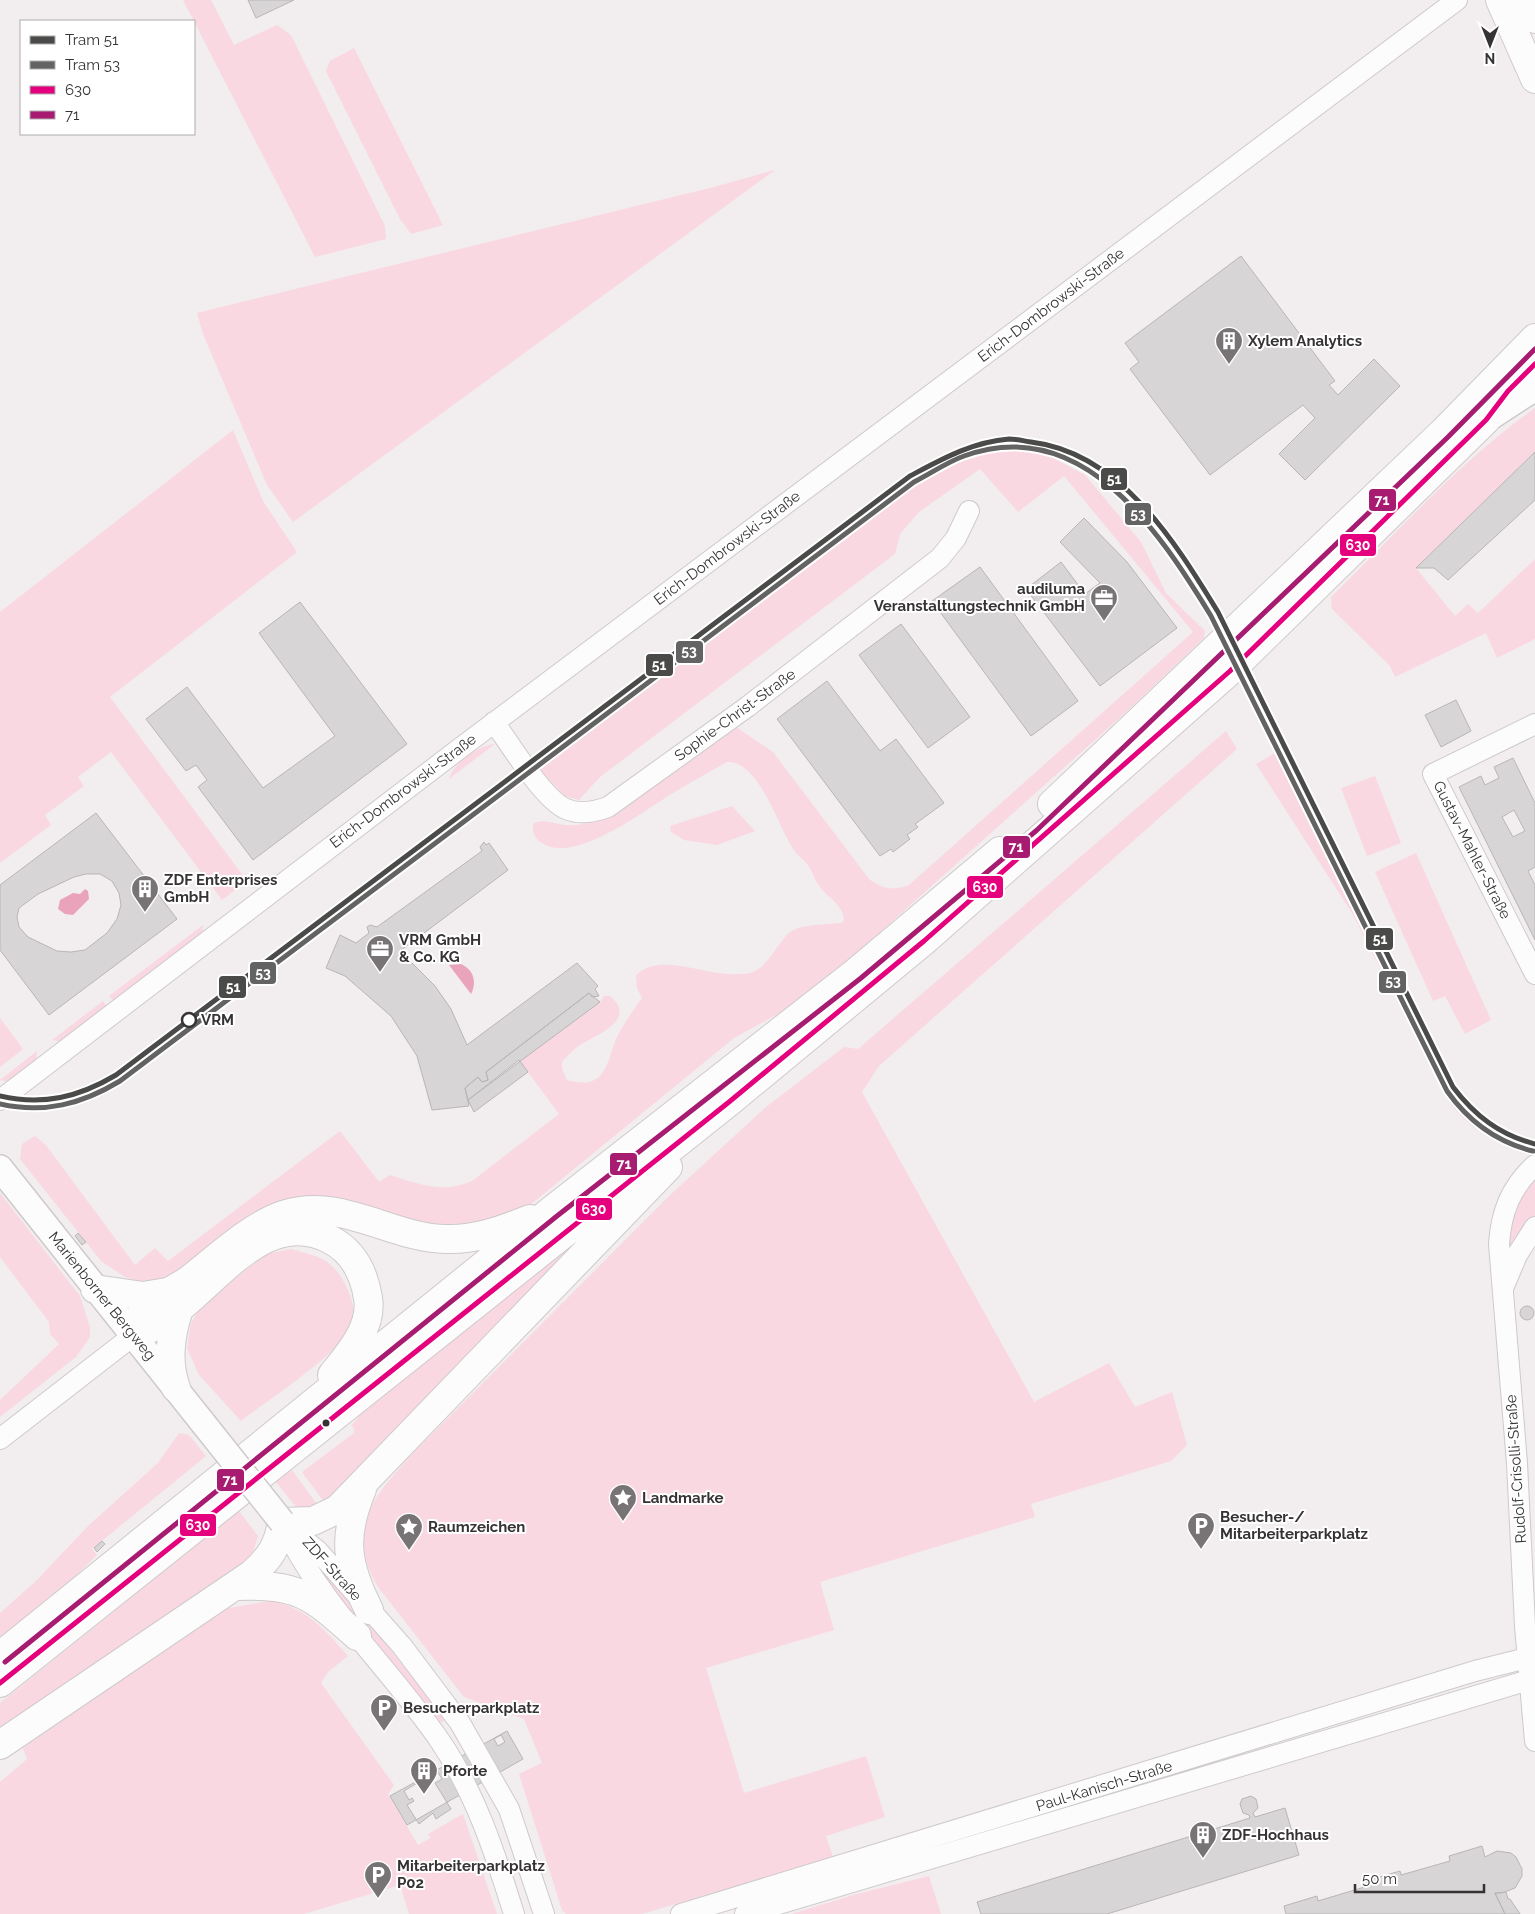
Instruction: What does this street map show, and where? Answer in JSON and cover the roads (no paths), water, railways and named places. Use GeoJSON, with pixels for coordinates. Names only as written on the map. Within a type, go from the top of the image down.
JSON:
{"type":"FeatureCollection","features":[{"type":"Feature","properties":{"kind":"main road"},"geometry":{"type":"LineString","coordinates":[[1500,0],[1535,79]]}},
{"type":"Feature","properties":{"kind":"main road"},"geometry":{"type":"LineString","coordinates":[[1525,0],[1535,19]]}},
{"type":"Feature","properties":{"kind":"main road"},"geometry":{"type":"LineString","coordinates":[[0,1656],[552,1210],[856,972],[1032,824],[1443,432],[1535,338]]}},
{"type":"Feature","properties":{"kind":"main road"},"geometry":{"type":"LineString","coordinates":[[0,1683],[729,1102],[924,942],[1230,671],[1486,420],[1508,391],[1535,364]]}},
{"type":"Feature","properties":{"kind":"main road"},"geometry":{"type":"LineString","coordinates":[[0,1745],[145,1645],[236,1586],[260,1567],[272,1554],[279,1541],[282,1522],[313,1521],[331,1515],[585,1256],[729,1102]]}},
{"type":"Feature","properties":{"kind":"main road"},"geometry":{"type":"LineString","coordinates":[[134,1335],[154,1328],[185,1282],[263,1224],[284,1215],[302,1210],[324,1210],[345,1213],[414,1234],[444,1239],[476,1238],[552,1210]]}},
{"type":"Feature","properties":{"kind":"main road"},"geometry":{"type":"LineString","coordinates":[[95,1288],[173,1302],[204,1284],[254,1246],[271,1236],[288,1231],[305,1231],[323,1236],[338,1244],[351,1254],[366,1282],[369,1303],[368,1312],[360,1337],[351,1352],[306,1410]]}},
{"type":"Feature","properties":{"kind":"main road"},"geometry":{"type":"LineString","coordinates":[[173,1302],[170,1354],[171,1374],[176,1388]]}},
{"type":"Feature","properties":{"kind":"main road"},"geometry":{"type":"LineString","coordinates":[[364,1483],[350,1523],[348,1552],[353,1575],[369,1610]]}},
{"type":"Feature","properties":{"kind":"main road"},"geometry":{"type":"LineString","coordinates":[[236,1586],[279,1587],[301,1593],[318,1601],[357,1636]]}},
{"type":"Feature","properties":{"kind":"street","name":"Erich-Dombrowski-Straße"},"geometry":{"type":"LineString","coordinates":[[0,1100],[494,722],[1457,0]]}},
{"type":"Feature","properties":{"kind":"street"},"geometry":{"type":"LineString","coordinates":[[1486,420],[1535,388]]}},
{"type":"Feature","properties":{"kind":"street","name":"Sophie-Christ-Straße"},"geometry":{"type":"LineString","coordinates":[[494,722],[554,801],[568,810],[576,812],[592,812],[608,807],[778,684],[940,558],[956,538],[970,511]]}},
{"type":"Feature","properties":{"kind":"street","name":"Gustav-Mahler-Straße"},"geometry":{"type":"LineString","coordinates":[[1535,724],[1432,774],[1535,974]]}},
{"type":"Feature","properties":{"kind":"street","name":"Rudolf-Crisolli-Straße"},"geometry":{"type":"LineString","coordinates":[[1535,1165],[1517,1185],[1510,1197],[1500,1226],[1500,1260],[1504,1286],[1517,1463],[1527,1658],[1535,1741]]}},
{"type":"Feature","properties":{"kind":"street","name":"Marienborner Bergweg"},"geometry":{"type":"LineString","coordinates":[[0,1168],[282,1522]]}},
{"type":"Feature","properties":{"kind":"street","name":"Rudolf-Crisolli-Straße"},"geometry":{"type":"LineString","coordinates":[[1504,1286],[1517,1255],[1535,1227]]}},
{"type":"Feature","properties":{"kind":"street"},"geometry":{"type":"LineString","coordinates":[[0,1439],[134,1335]]}},
{"type":"Feature","properties":{"kind":"street","name":"ZDF-Straße"},"geometry":{"type":"LineString","coordinates":[[282,1522],[313,1546],[402,1646],[470,1739],[509,1809],[544,1914]]}},
{"type":"Feature","properties":{"kind":"street","name":"ZDF-Straße"},"geometry":{"type":"LineString","coordinates":[[282,1522],[303,1562],[357,1636],[438,1738],[460,1773],[491,1839],[514,1914]]}},
{"type":"Feature","properties":{"kind":"street","name":"Paul-Kanisch-Straße"},"geometry":{"type":"LineString","coordinates":[[681,1914],[1475,1671],[1527,1658]]}},
{"type":"Feature","properties":{"kind":"street","name":"Paul-Kanisch-Straße"},"geometry":{"type":"LineString","coordinates":[[745,1914],[1529,1680]]}},
{"type":"Feature","properties":{"kind":"tram line","name":"51"},"geometry":{"type":"LineString","coordinates":[[0,1096],[31,1100],[60,1098],[88,1089],[116,1075],[910,476],[970,448],[1009,439],[1063,450],[1092,463],[1118,482],[1164,530],[1218,612],[1453,1087],[1470,1107],[1499,1130],[1535,1144]]}},
{"type":"Feature","properties":{"kind":"tram line","name":"53"},"geometry":{"type":"LineString","coordinates":[[0,1104],[32,1108],[62,1105],[91,1096],[120,1081],[914,482],[964,456],[1006,447],[1045,451],[1080,465],[1112,488],[1141,517],[1167,549],[1211,616],[1447,1091],[1455,1102],[1484,1129],[1507,1142],[1533,1151]]}},
{"type":"Feature","properties":{"kind":"place","name":"Xylem Analytics"},"geometry":{"type":"Point","coordinates":[1229,365]}},
{"type":"Feature","properties":{"kind":"place","name":"audiluma Veranstaltungstechnik GmbH"},"geometry":{"type":"Point","coordinates":[1104,622]}},
{"type":"Feature","properties":{"kind":"place","name":"ZDF Enterprises GmbH"},"geometry":{"type":"Point","coordinates":[145,913]}},
{"type":"Feature","properties":{"kind":"place","name":"VRM GmbH & Co. KG"},"geometry":{"type":"Point","coordinates":[380,973]}},
{"type":"Feature","properties":{"kind":"place","name":"VRM"},"geometry":{"type":"Point","coordinates":[189,1020]}},
{"type":"Feature","properties":{"kind":"place","name":"Landmarke"},"geometry":{"type":"Point","coordinates":[623,1522]}},
{"type":"Feature","properties":{"kind":"place","name":"Besucher-/ Mitarbeiterparkplatz"},"geometry":{"type":"Point","coordinates":[1201,1550]}},
{"type":"Feature","properties":{"kind":"place","name":"Raumzeichen"},"geometry":{"type":"Point","coordinates":[409,1551]}},
{"type":"Feature","properties":{"kind":"place","name":"Besucherparkplatz"},"geometry":{"type":"Point","coordinates":[384,1732]}},
{"type":"Feature","properties":{"kind":"place","name":"Pforte"},"geometry":{"type":"Point","coordinates":[424,1795]}},
{"type":"Feature","properties":{"kind":"place","name":"ZDF-Hochhaus"},"geometry":{"type":"Point","coordinates":[1203,1859]}},
{"type":"Feature","properties":{"kind":"place","name":"Mitarbeiterparkplatz P02"},"geometry":{"type":"Point","coordinates":[378,1899]}}]}
